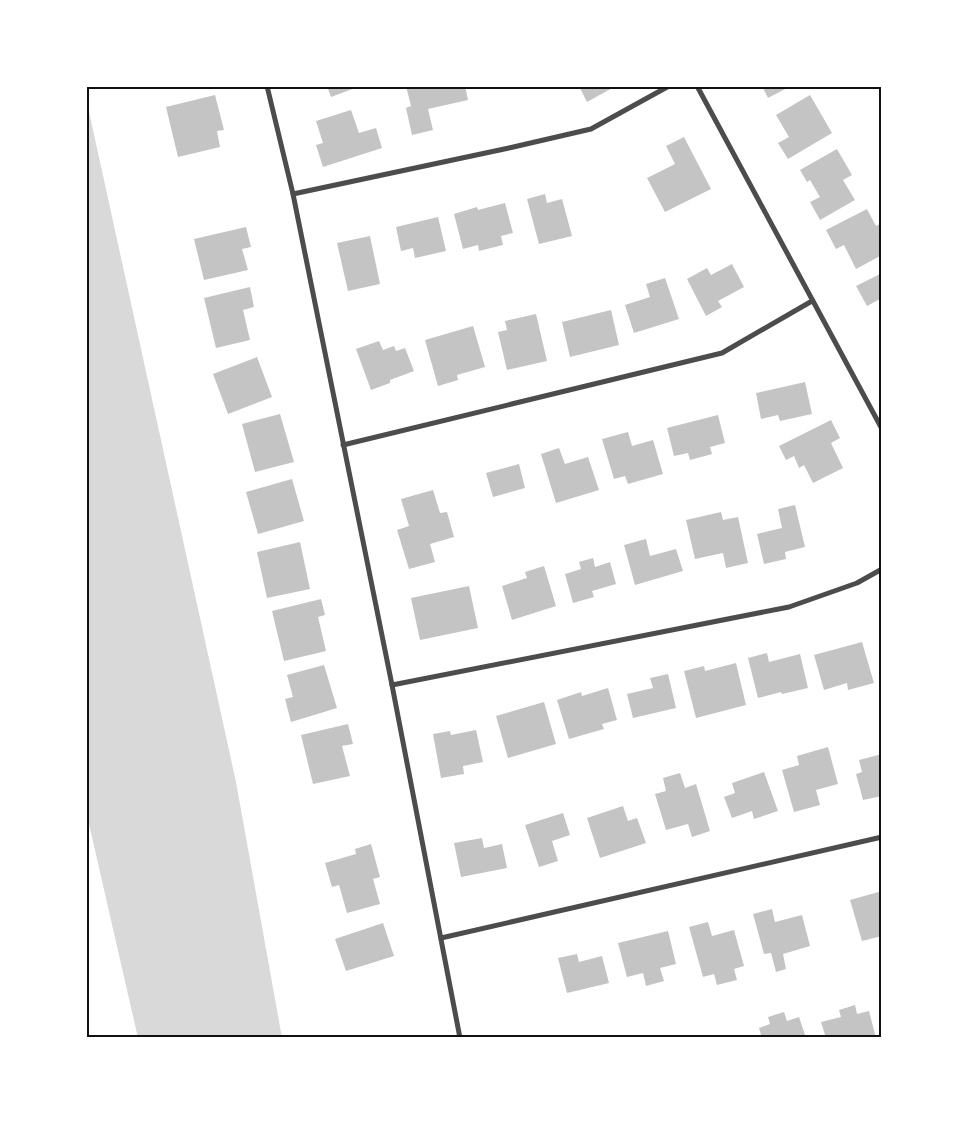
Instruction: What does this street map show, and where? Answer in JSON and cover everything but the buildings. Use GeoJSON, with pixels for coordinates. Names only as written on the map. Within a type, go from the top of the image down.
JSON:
{"type":"FeatureCollection","features":[{"type":"Feature","properties":{"kind":"street"},"geometry":{"type":"LineString","coordinates":[[267,86],[293,194],[342,445],[392,685],[460,1038]]}},
{"type":"Feature","properties":{"kind":"street"},"geometry":{"type":"LineString","coordinates":[[293,194],[591,129],[669,86]]}},
{"type":"Feature","properties":{"kind":"street"},"geometry":{"type":"LineString","coordinates":[[697,86],[882,429]]}},
{"type":"Feature","properties":{"kind":"street"},"geometry":{"type":"LineString","coordinates":[[342,445],[722,353],[812,302]]}},
{"type":"Feature","properties":{"kind":"street"},"geometry":{"type":"LineString","coordinates":[[392,685],[788,607],[857,583],[882,569]]}},
{"type":"Feature","properties":{"kind":"street"},"geometry":{"type":"LineString","coordinates":[[441,938],[882,837]]}},
{"type":"Feature","properties":{"kind":"shaded area"},"geometry":{"type":"Polygon","coordinates":[[[86,98],[236,782],[282,1038],[138,1038],[86,811],[86,98]]]}}]}
